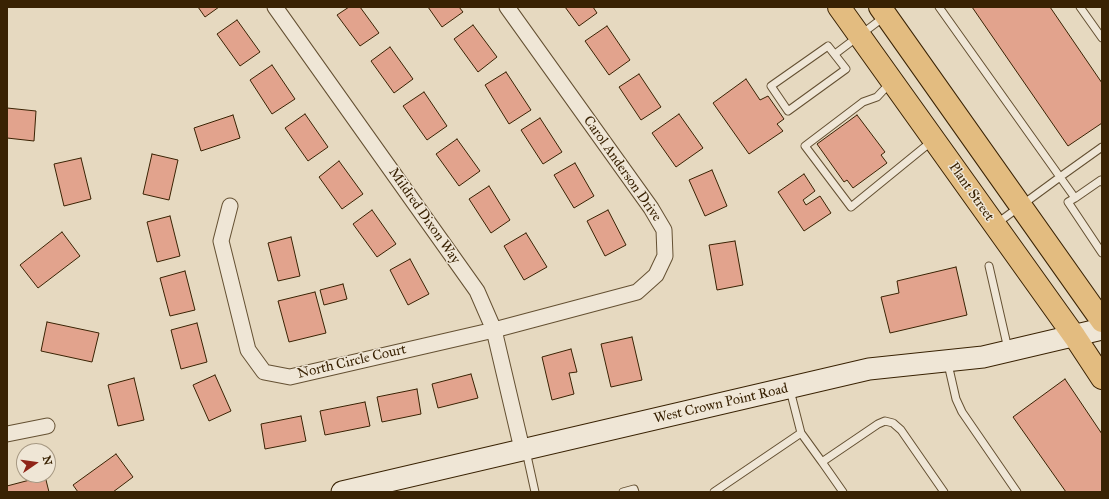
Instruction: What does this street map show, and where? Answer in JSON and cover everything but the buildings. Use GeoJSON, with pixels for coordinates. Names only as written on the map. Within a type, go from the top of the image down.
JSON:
{"type":"FeatureCollection","features":[{"type":"Feature","properties":{"kind":"main road","name":"Plant Street"},"geometry":{"type":"LineString","coordinates":[[839,7],[1075,337],[1102,378]]}},
{"type":"Feature","properties":{"kind":"main road"},"geometry":{"type":"LineString","coordinates":[[883,11],[1102,322]]}},
{"type":"Feature","properties":{"kind":"street","name":"Mildred Dixon Way"},"geometry":{"type":"LineString","coordinates":[[275,7],[477,291],[494,330],[524,449]]}},
{"type":"Feature","properties":{"kind":"street","name":"Carol Anderson Drive"},"geometry":{"type":"LineString","coordinates":[[494,330],[637,292],[656,275],[665,256],[664,230],[651,208],[507,7]]}},
{"type":"Feature","properties":{"kind":"street","name":"North Circle Court"},"geometry":{"type":"LineString","coordinates":[[230,206],[221,241],[248,350],[264,372],[290,377],[494,330]]}},
{"type":"Feature","properties":{"kind":"street","name":"West Crown Point Road"},"geometry":{"type":"LineString","coordinates":[[342,492],[870,369],[983,357],[1102,330]]}},
{"type":"Feature","properties":{"kind":"street"},"geometry":{"type":"LineString","coordinates":[[7,434],[46,426]]}},
{"type":"Feature","properties":{"kind":"lane"},"geometry":{"type":"LineString","coordinates":[[939,7],[1075,198]]}},
{"type":"Feature","properties":{"kind":"lane"},"geometry":{"type":"LineString","coordinates":[[1080,7],[1101,34]]}},
{"type":"Feature","properties":{"kind":"lane"},"geometry":{"type":"LineString","coordinates":[[834,54],[860,36],[883,11]]}},
{"type":"Feature","properties":{"kind":"lane"},"geometry":{"type":"LineString","coordinates":[[828,46],[834,54],[846,69],[788,111],[770,86],[828,46]]}},
{"type":"Feature","properties":{"kind":"lane"},"geometry":{"type":"LineString","coordinates":[[892,81],[877,97],[863,102],[805,146],[851,207],[934,140]]}},
{"type":"Feature","properties":{"kind":"lane"},"geometry":{"type":"LineString","coordinates":[[994,225],[1102,147]]}},
{"type":"Feature","properties":{"kind":"lane"},"geometry":{"type":"LineString","coordinates":[[1102,182],[1101,180],[1068,202],[1102,253]]}},
{"type":"Feature","properties":{"kind":"lane"},"geometry":{"type":"LineString","coordinates":[[989,266],[1008,351]]}},
{"type":"Feature","properties":{"kind":"lane"},"geometry":{"type":"LineString","coordinates":[[947,361],[956,399],[962,412],[1017,492]]}},
{"type":"Feature","properties":{"kind":"lane"},"geometry":{"type":"LineString","coordinates":[[790,388],[801,432],[843,492]]}},
{"type":"Feature","properties":{"kind":"lane"},"geometry":{"type":"LineString","coordinates":[[822,462],[878,424],[885,421],[894,423],[901,430],[944,492]]}},
{"type":"Feature","properties":{"kind":"lane"},"geometry":{"type":"LineString","coordinates":[[714,492],[801,432]]}},
{"type":"Feature","properties":{"kind":"lane"},"geometry":{"type":"LineString","coordinates":[[524,449],[535,492]]}},
{"type":"Feature","properties":{"kind":"lane"},"geometry":{"type":"LineString","coordinates":[[623,492],[634,489],[635,492]]}}]}
